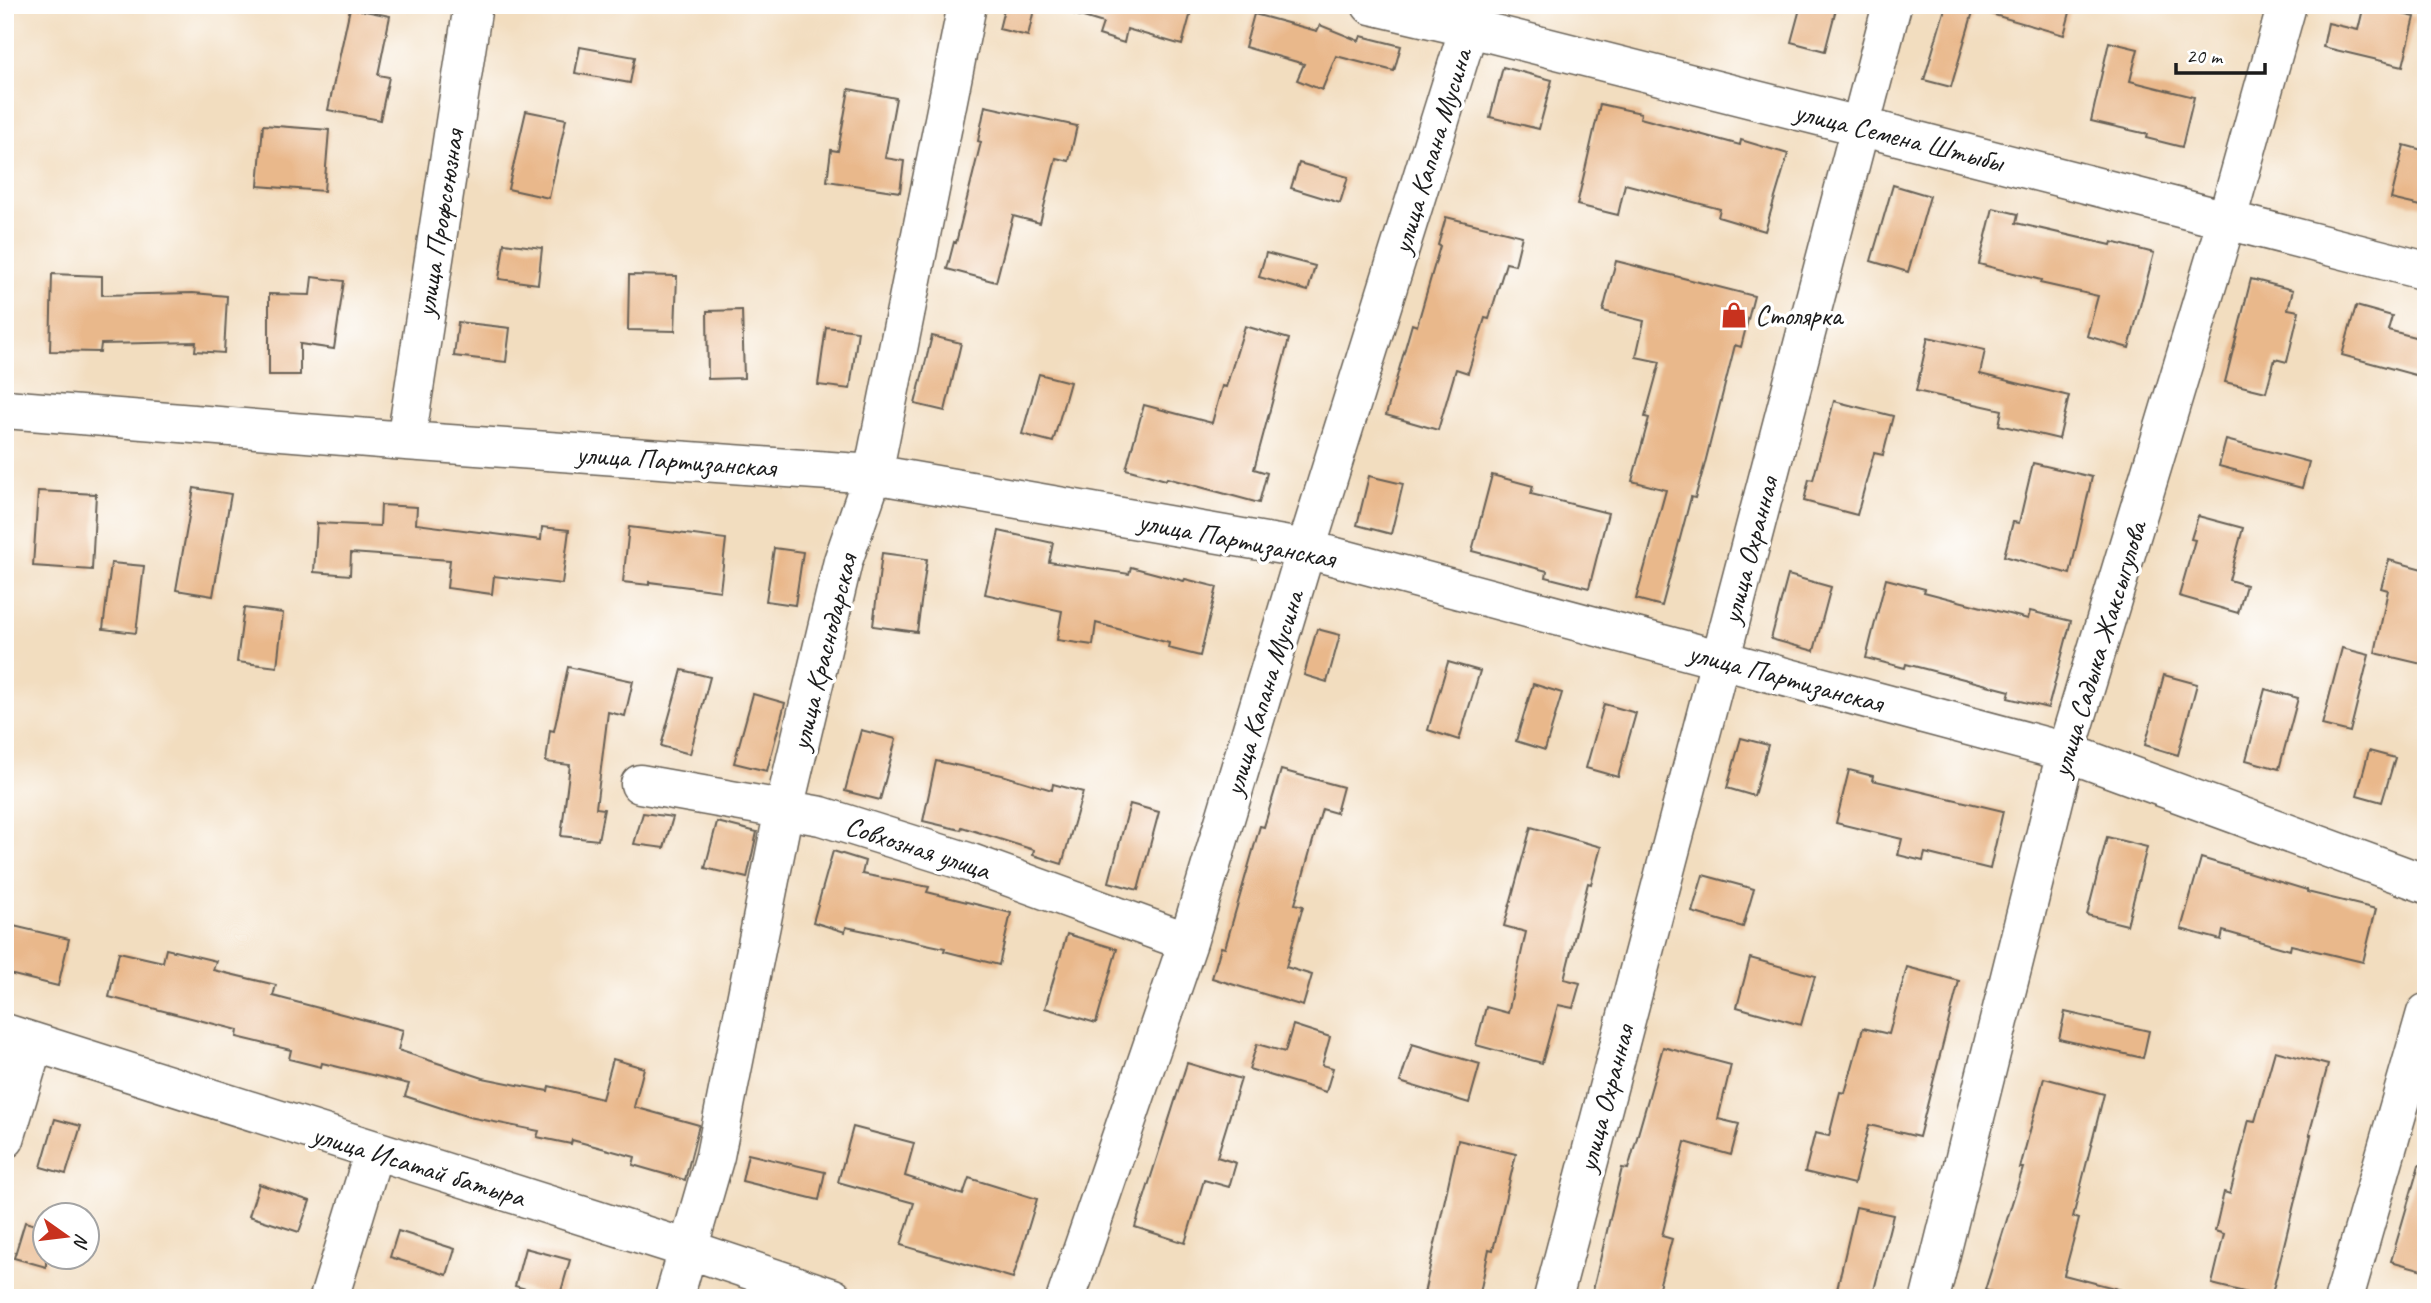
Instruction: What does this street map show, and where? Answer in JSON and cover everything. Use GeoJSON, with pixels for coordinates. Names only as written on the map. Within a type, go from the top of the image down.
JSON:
{"type":"FeatureCollection","features":[{"type":"Feature","properties":{"kind":"street","name":"улица Профсоюзная"},"geometry":{"type":"LineString","coordinates":[[406,441],[473,5]]}},
{"type":"Feature","properties":{"kind":"street","name":"улица Краснодарская"},"geometry":{"type":"LineString","coordinates":[[674,1298],[715,1156],[784,809],[843,561],[873,474],[967,5]]}},
{"type":"Feature","properties":{"kind":"street","name":"улица Семена Штыбы"},"geometry":{"type":"LineString","coordinates":[[1371,5],[1473,16],[1859,126],[2426,271]]}},
{"type":"Feature","properties":{"kind":"street","name":"улица Охранная"},"geometry":{"type":"LineString","coordinates":[[1553,1298],[1892,5]]}},
{"type":"Feature","properties":{"kind":"street","name":"улица Садыка Жаксыгулова"},"geometry":{"type":"LineString","coordinates":[[1930,1298],[2066,752],[2227,219],[2287,5]]}},
{"type":"Feature","properties":{"kind":"street","name":"улица Капана Мусина"},"geometry":{"type":"LineString","coordinates":[[1066,1298],[1188,942],[1306,549],[1473,16]]}},
{"type":"Feature","properties":{"kind":"street","name":"улица Партизанская"},"geometry":{"type":"LineString","coordinates":[[5,409],[873,474],[1306,549],[2066,752],[2426,884]]}},
{"type":"Feature","properties":{"kind":"street","name":"Совхозная улица"},"geometry":{"type":"LineString","coordinates":[[640,785],[821,816],[971,863],[1188,942]]}},
{"type":"Feature","properties":{"kind":"street"},"geometry":{"type":"LineString","coordinates":[[2344,1298],[2426,1013]]}},
{"type":"Feature","properties":{"kind":"street","name":"улица Исатай батыра"},"geometry":{"type":"LineString","coordinates":[[20,1038],[688,1249],[833,1298]]}},
{"type":"Feature","properties":{"kind":"street"},"geometry":{"type":"LineString","coordinates":[[5,1139],[20,1038]]}},
{"type":"Feature","properties":{"kind":"street"},"geometry":{"type":"LineString","coordinates":[[329,1298],[374,1151]]}},
{"type":"Feature","properties":{"kind":"building"},"geometry":{"type":"Polygon","coordinates":[[[1005,5],[1035,5],[1028,36],[999,29],[1005,5]]]}},
{"type":"Feature","properties":{"kind":"building"},"geometry":{"type":"Polygon","coordinates":[[[1068,5],[1193,5],[1182,45],[1127,29],[1124,43],[1099,35],[1103,23],[1067,12],[1068,5]]]}},
{"type":"Feature","properties":{"kind":"building"},"geometry":{"type":"Polygon","coordinates":[[[1801,5],[1837,5],[1825,51],[1791,42],[1801,5]]]}},
{"type":"Feature","properties":{"kind":"building"},"geometry":{"type":"Polygon","coordinates":[[[1946,5],[1975,5],[1951,87],[1924,80],[1946,5]]]}},
{"type":"Feature","properties":{"kind":"building"},"geometry":{"type":"Polygon","coordinates":[[[1984,5],[2072,5],[2064,35],[1984,12],[1984,5]]]}},
{"type":"Feature","properties":{"kind":"building"},"geometry":{"type":"Polygon","coordinates":[[[2364,5],[2415,17],[2403,66],[2323,47],[2328,23],[2358,30],[2364,5]]]}},
{"type":"Feature","properties":{"kind":"building"},"geometry":{"type":"Polygon","coordinates":[[[350,8],[390,16],[378,75],[389,77],[380,120],[328,110],[350,8]]]}},
{"type":"Feature","properties":{"kind":"building"},"geometry":{"type":"Polygon","coordinates":[[[1254,14],[1317,31],[1320,25],[1359,41],[1361,36],[1401,46],[1394,71],[1336,56],[1322,90],[1297,80],[1304,64],[1245,47],[1254,14]]]}},
{"type":"Feature","properties":{"kind":"building"},"geometry":{"type":"Polygon","coordinates":[[[2109,42],[2138,49],[2130,81],[2194,97],[2182,147],[2146,138],[2147,134],[2091,121],[2109,42]]]}},
{"type":"Feature","properties":{"kind":"building"},"geometry":{"type":"Polygon","coordinates":[[[580,47],[635,57],[630,83],[575,73],[580,47]]]}},
{"type":"Feature","properties":{"kind":"building"},"geometry":{"type":"Polygon","coordinates":[[[1503,67],[1552,80],[1539,129],[1490,117],[1503,67]]]}},
{"type":"Feature","properties":{"kind":"building"},"geometry":{"type":"Polygon","coordinates":[[[849,89],[896,98],[885,158],[904,161],[900,192],[827,181],[831,150],[838,151],[849,89]]]}},
{"type":"Feature","properties":{"kind":"building"},"geometry":{"type":"Polygon","coordinates":[[[1600,104],[1641,113],[1640,118],[1740,145],[1741,140],[1788,154],[1765,231],[1718,217],[1720,209],[1625,184],[1618,215],[1577,205],[1600,104]]]}},
{"type":"Feature","properties":{"kind":"building"},"geometry":{"type":"Polygon","coordinates":[[[985,106],[1077,126],[1069,161],[1056,158],[1040,223],[1013,216],[996,282],[947,269],[981,142],[978,141],[985,106]]]}},
{"type":"Feature","properties":{"kind":"building"},"geometry":{"type":"Polygon","coordinates":[[[526,111],[566,119],[549,198],[508,189],[526,111]]]}},
{"type":"Feature","properties":{"kind":"building"},"geometry":{"type":"Polygon","coordinates":[[[263,125],[329,130],[324,191],[258,186],[263,125]]]}},
{"type":"Feature","properties":{"kind":"building"},"geometry":{"type":"Polygon","coordinates":[[[2404,145],[2426,151],[2426,186],[2421,206],[2391,199],[2404,145]]]}},
{"type":"Feature","properties":{"kind":"building"},"geometry":{"type":"Polygon","coordinates":[[[1299,163],[1348,177],[1340,203],[1291,188],[1299,163]]]}},
{"type":"Feature","properties":{"kind":"building"},"geometry":{"type":"Polygon","coordinates":[[[1893,185],[1930,196],[1908,272],[1871,261],[1893,185]]]}},
{"type":"Feature","properties":{"kind":"building"},"geometry":{"type":"Polygon","coordinates":[[[1993,208],[2018,214],[2016,223],[2154,253],[2129,348],[2087,336],[2098,296],[2040,283],[2041,280],[1979,264],[1993,208]]]}},
{"type":"Feature","properties":{"kind":"building"},"geometry":{"type":"Polygon","coordinates":[[[1446,217],[1522,236],[1515,265],[1506,263],[1489,319],[1485,318],[1468,373],[1456,369],[1438,430],[1386,415],[1412,324],[1417,326],[1446,217]]]}},
{"type":"Feature","properties":{"kind":"building"},"geometry":{"type":"Polygon","coordinates":[[[504,243],[542,248],[538,284],[499,279],[504,243]]]}},
{"type":"Feature","properties":{"kind":"building"},"geometry":{"type":"Polygon","coordinates":[[[1266,253],[1315,266],[1308,291],[1259,277],[1266,253]]]}},
{"type":"Feature","properties":{"kind":"building"},"geometry":{"type":"Polygon","coordinates":[[[1616,261],[1754,296],[1741,347],[1735,345],[1704,467],[1695,498],[1691,497],[1662,606],[1636,599],[1666,490],[1632,481],[1649,418],[1645,417],[1660,362],[1636,357],[1644,321],[1603,311],[1616,261]]]}},
{"type":"Feature","properties":{"kind":"building"},"geometry":{"type":"Polygon","coordinates":[[[52,274],[102,276],[102,295],[193,293],[227,296],[224,353],[195,351],[196,342],[101,344],[100,352],[50,351],[52,274]]]}},
{"type":"Feature","properties":{"kind":"building"},"geometry":{"type":"Polygon","coordinates":[[[629,275],[677,276],[675,331],[628,330],[629,275]]]}},
{"type":"Feature","properties":{"kind":"building"},"geometry":{"type":"Polygon","coordinates":[[[312,277],[344,281],[334,349],[300,344],[300,375],[269,375],[269,294],[310,295],[312,277]]]}},
{"type":"Feature","properties":{"kind":"building"},"geometry":{"type":"Polygon","coordinates":[[[2251,279],[2293,290],[2288,309],[2299,311],[2287,362],[2275,359],[2266,392],[2225,382],[2251,279]]]}},
{"type":"Feature","properties":{"kind":"building"},"geometry":{"type":"Polygon","coordinates":[[[2356,306],[2392,316],[2388,330],[2426,340],[2426,378],[2342,355],[2356,306]]]}},
{"type":"Feature","properties":{"kind":"building"},"geometry":{"type":"Polygon","coordinates":[[[742,310],[744,378],[708,379],[707,311],[742,310]]]}},
{"type":"Feature","properties":{"kind":"building"},"geometry":{"type":"Polygon","coordinates":[[[458,322],[510,328],[506,362],[454,356],[458,322]]]}},
{"type":"Feature","properties":{"kind":"building"},"geometry":{"type":"Polygon","coordinates":[[[1245,326],[1289,339],[1254,469],[1267,473],[1259,503],[1126,469],[1144,405],[1212,423],[1222,386],[1226,387],[1245,326]]]}},
{"type":"Feature","properties":{"kind":"building"},"geometry":{"type":"Polygon","coordinates":[[[826,327],[858,331],[850,389],[818,385],[826,327]]]}},
{"type":"Feature","properties":{"kind":"building"},"geometry":{"type":"Polygon","coordinates":[[[932,336],[961,343],[945,411],[915,404],[932,336]]]}},
{"type":"Feature","properties":{"kind":"building"},"geometry":{"type":"Polygon","coordinates":[[[1928,337],[1985,350],[1980,374],[2069,396],[2059,439],[1999,425],[2002,410],[1916,391],[1928,337]]]}},
{"type":"Feature","properties":{"kind":"building"},"geometry":{"type":"Polygon","coordinates":[[[1039,374],[1070,382],[1053,442],[1022,434],[1039,374]]]}},
{"type":"Feature","properties":{"kind":"building"},"geometry":{"type":"Polygon","coordinates":[[[1834,401],[1893,416],[1883,455],[1874,453],[1857,515],[1804,501],[1809,479],[1813,480],[1834,401]]]}},
{"type":"Feature","properties":{"kind":"building"},"geometry":{"type":"Polygon","coordinates":[[[2226,440],[2309,462],[2302,488],[2219,466],[2226,440]]]}},
{"type":"Feature","properties":{"kind":"building"},"geometry":{"type":"Polygon","coordinates":[[[2033,463],[2092,477],[2070,574],[2004,556],[2013,522],[2019,523],[2033,463]]]}},
{"type":"Feature","properties":{"kind":"building"},"geometry":{"type":"Polygon","coordinates":[[[1492,475],[1533,486],[1531,494],[1608,513],[1589,588],[1546,577],[1547,571],[1472,551],[1492,475]]]}},
{"type":"Feature","properties":{"kind":"building"},"geometry":{"type":"Polygon","coordinates":[[[1369,476],[1403,484],[1391,534],[1357,525],[1369,476]]]}},
{"type":"Feature","properties":{"kind":"building"},"geometry":{"type":"Polygon","coordinates":[[[194,488],[231,494],[213,596],[176,590],[194,488]]]}},
{"type":"Feature","properties":{"kind":"building"},"geometry":{"type":"Polygon","coordinates":[[[38,491],[96,494],[92,570],[33,566],[38,491]]]}},
{"type":"Feature","properties":{"kind":"building"},"geometry":{"type":"Polygon","coordinates":[[[381,505],[417,507],[416,524],[541,540],[542,527],[569,530],[562,584],[494,576],[492,594],[447,588],[450,560],[351,553],[350,575],[314,572],[317,523],[380,526],[381,505]]]}},
{"type":"Feature","properties":{"kind":"building"},"geometry":{"type":"Polygon","coordinates":[[[2198,516],[2243,528],[2229,580],[2246,585],[2238,613],[2179,596],[2195,540],[2191,539],[2198,516]]]}},
{"type":"Feature","properties":{"kind":"building"},"geometry":{"type":"Polygon","coordinates":[[[629,527],[726,539],[720,591],[649,582],[649,585],[623,582],[629,527]]]}},
{"type":"Feature","properties":{"kind":"building"},"geometry":{"type":"Polygon","coordinates":[[[999,531],[1053,543],[1049,562],[1129,574],[1131,567],[1217,587],[1200,656],[1168,648],[1169,643],[1096,623],[1093,645],[1057,640],[1062,611],[985,594],[999,531]]]}},
{"type":"Feature","properties":{"kind":"building"},"geometry":{"type":"Polygon","coordinates":[[[774,548],[803,552],[795,605],[766,601],[774,548]]]}},
{"type":"Feature","properties":{"kind":"building"},"geometry":{"type":"Polygon","coordinates":[[[882,553],[927,559],[917,632],[873,626],[882,553]]]}},
{"type":"Feature","properties":{"kind":"building"},"geometry":{"type":"Polygon","coordinates":[[[2389,560],[2426,570],[2426,665],[2375,653],[2388,590],[2381,588],[2389,560]]]}},
{"type":"Feature","properties":{"kind":"building"},"geometry":{"type":"Polygon","coordinates":[[[111,563],[144,566],[136,633],[103,629],[111,563]]]}},
{"type":"Feature","properties":{"kind":"building"},"geometry":{"type":"Polygon","coordinates":[[[1788,575],[1831,587],[1814,651],[1771,639],[1788,575]]]}},
{"type":"Feature","properties":{"kind":"building"},"geometry":{"type":"Polygon","coordinates":[[[1886,579],[1925,589],[1924,592],[2028,619],[2030,611],[2071,621],[2048,708],[2008,698],[2010,691],[1906,664],[1905,668],[1866,658],[1886,579]]]}},
{"type":"Feature","properties":{"kind":"building"},"geometry":{"type":"Polygon","coordinates":[[[244,608],[283,613],[277,667],[237,662],[244,608]]]}},
{"type":"Feature","properties":{"kind":"building"},"geometry":{"type":"Polygon","coordinates":[[[1317,629],[1340,635],[1327,682],[1304,675],[1317,629]]]}},
{"type":"Feature","properties":{"kind":"building"},"geometry":{"type":"Polygon","coordinates":[[[2342,648],[2369,655],[2350,732],[2322,725],[2342,648]]]}},
{"type":"Feature","properties":{"kind":"building"},"geometry":{"type":"Polygon","coordinates":[[[1448,662],[1480,671],[1459,740],[1428,730],[1448,662]]]}},
{"type":"Feature","properties":{"kind":"building"},"geometry":{"type":"Polygon","coordinates":[[[568,667],[633,681],[625,716],[608,712],[596,808],[604,809],[598,840],[561,836],[570,765],[546,762],[550,730],[554,731],[568,667]]]}},
{"type":"Feature","properties":{"kind":"building"},"geometry":{"type":"Polygon","coordinates":[[[682,670],[710,677],[690,754],[661,746],[682,670]]]}},
{"type":"Feature","properties":{"kind":"building"},"geometry":{"type":"Polygon","coordinates":[[[2164,675],[2197,684],[2178,755],[2145,745],[2164,675]]]}},
{"type":"Feature","properties":{"kind":"building"},"geometry":{"type":"Polygon","coordinates":[[[1533,684],[1562,693],[1545,750],[1516,741],[1533,684]]]}},
{"type":"Feature","properties":{"kind":"building"},"geometry":{"type":"Polygon","coordinates":[[[2265,689],[2298,698],[2279,769],[2246,760],[2265,689]]]}},
{"type":"Feature","properties":{"kind":"building"},"geometry":{"type":"Polygon","coordinates":[[[753,694],[785,703],[767,771],[734,763],[753,694]]]}},
{"type":"Feature","properties":{"kind":"building"},"geometry":{"type":"Polygon","coordinates":[[[1604,704],[1636,713],[1618,777],[1586,768],[1604,704]]]}},
{"type":"Feature","properties":{"kind":"building"},"geometry":{"type":"Polygon","coordinates":[[[861,730],[896,739],[880,800],[845,791],[861,730]]]}},
{"type":"Feature","properties":{"kind":"building"},"geometry":{"type":"Polygon","coordinates":[[[1741,738],[1768,745],[1754,796],[1727,788],[1741,738]]]}},
{"type":"Feature","properties":{"kind":"building"},"geometry":{"type":"Polygon","coordinates":[[[2369,751],[2395,758],[2382,802],[2357,795],[2369,751]]]}},
{"type":"Feature","properties":{"kind":"building"},"geometry":{"type":"Polygon","coordinates":[[[936,761],[1002,775],[1052,790],[1053,784],[1083,792],[1062,864],[1033,855],[1034,850],[962,827],[961,830],[923,821],[936,761]]]}},
{"type":"Feature","properties":{"kind":"building"},"geometry":{"type":"Polygon","coordinates":[[[1281,770],[1343,787],[1336,813],[1322,809],[1295,904],[1303,906],[1286,967],[1312,975],[1303,1006],[1212,978],[1221,947],[1225,948],[1260,826],[1264,827],[1281,770]]]}},
{"type":"Feature","properties":{"kind":"building"},"geometry":{"type":"Polygon","coordinates":[[[1849,770],[1873,776],[1872,780],[2003,811],[1990,869],[1925,853],[1923,861],[1898,855],[1902,839],[1836,823],[1849,770]]]}},
{"type":"Feature","properties":{"kind":"building"},"geometry":{"type":"Polygon","coordinates":[[[1130,804],[1159,812],[1138,890],[1109,882],[1130,804]]]}},
{"type":"Feature","properties":{"kind":"building"},"geometry":{"type":"Polygon","coordinates":[[[643,813],[673,817],[664,848],[634,844],[643,813]]]}},
{"type":"Feature","properties":{"kind":"building"},"geometry":{"type":"Polygon","coordinates":[[[717,822],[757,832],[747,878],[705,868],[717,822]]]}},
{"type":"Feature","properties":{"kind":"building"},"geometry":{"type":"Polygon","coordinates":[[[1531,827],[1601,847],[1591,884],[1588,883],[1564,979],[1580,983],[1573,1008],[1558,1005],[1542,1063],[1476,1045],[1486,1007],[1508,1013],[1526,932],[1504,926],[1531,827]]]}},
{"type":"Feature","properties":{"kind":"building"},"geometry":{"type":"Polygon","coordinates":[[[2107,837],[2147,847],[2127,925],[2087,915],[2107,837]]]}},
{"type":"Feature","properties":{"kind":"building"},"geometry":{"type":"Polygon","coordinates":[[[833,851],[865,861],[862,874],[929,887],[927,892],[1011,913],[999,965],[944,951],[945,948],[846,927],[845,932],[813,922],[833,851]]]}},
{"type":"Feature","properties":{"kind":"building"},"geometry":{"type":"Polygon","coordinates":[[[2201,858],[2307,892],[2376,909],[2363,962],[2291,945],[2290,950],[2223,931],[2221,940],[2181,929],[2201,858]]]}},
{"type":"Feature","properties":{"kind":"building"},"geometry":{"type":"Polygon","coordinates":[[[1703,875],[1754,889],[1743,927],[1692,912],[1703,875]]]}},
{"type":"Feature","properties":{"kind":"building"},"geometry":{"type":"Polygon","coordinates":[[[5,924],[69,939],[58,986],[5,973],[5,924]]]}},
{"type":"Feature","properties":{"kind":"building"},"geometry":{"type":"Polygon","coordinates":[[[1067,934],[1117,949],[1096,1023],[1045,1008],[1067,934]]]}},
{"type":"Feature","properties":{"kind":"building"},"geometry":{"type":"Polygon","coordinates":[[[166,949],[216,961],[213,970],[276,985],[273,996],[403,1030],[398,1050],[483,1078],[548,1091],[549,1086],[602,1099],[613,1059],[644,1068],[634,1107],[699,1125],[685,1180],[633,1165],[635,1157],[572,1140],[571,1144],[537,1137],[539,1131],[469,1117],[405,1096],[409,1084],[322,1063],[321,1067],[289,1059],[291,1050],[237,1037],[238,1030],[109,997],[119,952],[163,962],[166,949]]]}},
{"type":"Feature","properties":{"kind":"building"},"geometry":{"type":"Polygon","coordinates":[[[1750,958],[1815,976],[1801,1025],[1737,1007],[1750,958]]]}},
{"type":"Feature","properties":{"kind":"building"},"geometry":{"type":"Polygon","coordinates":[[[1907,967],[1959,981],[1919,1137],[1869,1125],[1854,1184],[1805,1172],[1815,1133],[1829,1136],[1840,1092],[1845,1093],[1863,1028],[1889,1034],[1907,967]]]}},
{"type":"Feature","properties":{"kind":"building"},"geometry":{"type":"Polygon","coordinates":[[[2065,1012],[2149,1031],[2143,1058],[2059,1039],[2065,1012]]]}},
{"type":"Feature","properties":{"kind":"building"},"geometry":{"type":"Polygon","coordinates":[[[1293,1025],[1330,1037],[1322,1065],[1333,1068],[1326,1092],[1249,1069],[1257,1044],[1285,1052],[1293,1025]]]}},
{"type":"Feature","properties":{"kind":"building"},"geometry":{"type":"Polygon","coordinates":[[[1412,1044],[1480,1064],[1469,1103],[1400,1082],[1412,1044]]]}},
{"type":"Feature","properties":{"kind":"building"},"geometry":{"type":"Polygon","coordinates":[[[1663,1047],[1731,1065],[1718,1119],[1739,1124],[1731,1155],[1685,1142],[1662,1236],[1672,1239],[1656,1298],[1591,1298],[1622,1168],[1628,1169],[1663,1047]]]}},
{"type":"Feature","properties":{"kind":"building"},"geometry":{"type":"Polygon","coordinates":[[[2275,1051],[2328,1065],[2271,1298],[2268,1298],[2212,1284],[2224,1234],[2215,1231],[2224,1192],[2230,1194],[2249,1120],[2255,1121],[2275,1051]]]}},
{"type":"Feature","properties":{"kind":"building"},"geometry":{"type":"Polygon","coordinates":[[[1187,1063],[1241,1079],[1217,1157],[1236,1163],[1229,1187],[1204,1180],[1185,1243],[1135,1227],[1187,1063]]]}},
{"type":"Feature","properties":{"kind":"building"},"geometry":{"type":"Polygon","coordinates":[[[2044,1078],[2104,1094],[2073,1217],[2079,1219],[2064,1275],[2122,1290],[2121,1298],[2013,1298],[1985,1290],[2023,1168],[2020,1168],[2044,1078]]]}},
{"type":"Feature","properties":{"kind":"building"},"geometry":{"type":"Polygon","coordinates":[[[55,1119],[81,1126],[66,1174],[41,1167],[55,1119]]]}},
{"type":"Feature","properties":{"kind":"building"},"geometry":{"type":"Polygon","coordinates":[[[853,1127],[914,1143],[905,1176],[963,1195],[969,1178],[1037,1199],[1013,1278],[901,1245],[914,1203],[838,1182],[853,1127]]]}},
{"type":"Feature","properties":{"kind":"building"},"geometry":{"type":"Polygon","coordinates":[[[1458,1140],[1516,1154],[1493,1250],[1489,1249],[1479,1298],[1423,1298],[1458,1140]]]}},
{"type":"Feature","properties":{"kind":"building"},"geometry":{"type":"Polygon","coordinates":[[[748,1154],[825,1172],[819,1200],[742,1181],[748,1154]]]}},
{"type":"Feature","properties":{"kind":"building"},"geometry":{"type":"Polygon","coordinates":[[[2419,1165],[2426,1166],[2426,1271],[2391,1261],[2419,1165]]]}},
{"type":"Feature","properties":{"kind":"building"},"geometry":{"type":"Polygon","coordinates":[[[259,1184],[310,1201],[299,1232],[249,1216],[259,1184]]]}},
{"type":"Feature","properties":{"kind":"building"},"geometry":{"type":"Polygon","coordinates":[[[1856,1207],[1893,1215],[1872,1298],[1835,1298],[1856,1207]]]}},
{"type":"Feature","properties":{"kind":"building"},"geometry":{"type":"Polygon","coordinates":[[[25,1222],[32,1224],[32,1263],[14,1258],[25,1222]]]}},
{"type":"Feature","properties":{"kind":"building"},"geometry":{"type":"Polygon","coordinates":[[[398,1231],[455,1249],[447,1275],[390,1257],[398,1231]]]}},
{"type":"Feature","properties":{"kind":"building"},"geometry":{"type":"Polygon","coordinates":[[[525,1248],[570,1260],[559,1298],[515,1286],[525,1248]]]}},
{"type":"Feature","properties":{"kind":"place","name":"Столярка"},"geometry":{"type":"Point","coordinates":[1734,315]}}]}
